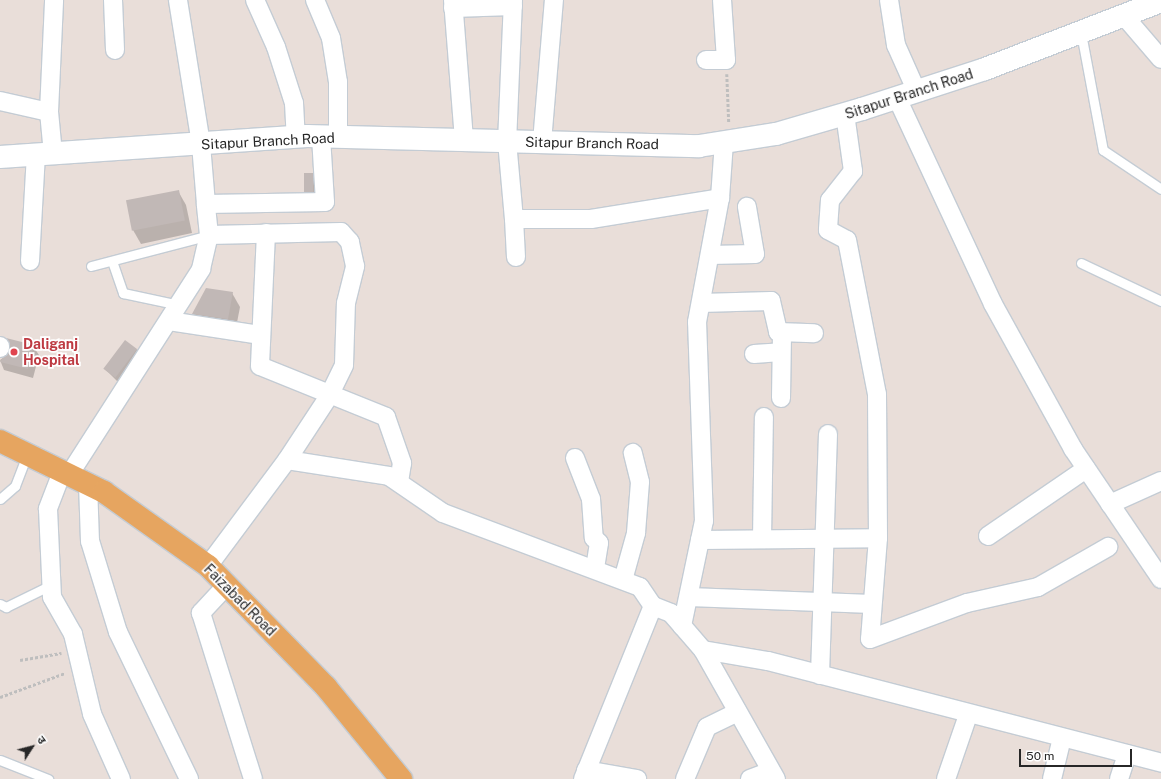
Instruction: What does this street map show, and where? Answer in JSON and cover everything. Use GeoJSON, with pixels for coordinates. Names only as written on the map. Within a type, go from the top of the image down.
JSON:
{"type":"FeatureCollection","features":[{"type":"Feature","properties":{"kind":"main road","name":"Faizabad Road"},"geometry":{"type":"LineString","coordinates":[[0,441],[73,477],[208,566],[326,687],[402,779]]}},
{"type":"Feature","properties":{"kind":"street"},"geometry":{"type":"LineString","coordinates":[[30,261],[49,112],[54,0]]}},
{"type":"Feature","properties":{"kind":"street"},"geometry":{"type":"LineString","coordinates":[[113,0],[115,50]]}},
{"type":"Feature","properties":{"kind":"street"},"geometry":{"type":"LineString","coordinates":[[121,779],[92,714],[73,634],[52,596],[48,509],[73,477],[201,270],[209,235],[201,144],[178,0]]}},
{"type":"Feature","properties":{"kind":"street"},"geometry":{"type":"LineString","coordinates":[[255,0],[276,47],[294,103],[296,137]]}},
{"type":"Feature","properties":{"kind":"street"},"geometry":{"type":"LineString","coordinates":[[206,204],[325,202],[330,137],[338,82],[331,38],[316,0]]}},
{"type":"Feature","properties":{"kind":"street"},"geometry":{"type":"LineString","coordinates":[[542,142],[554,0]]}},
{"type":"Feature","properties":{"kind":"street"},"geometry":{"type":"LineString","coordinates":[[706,60],[726,60],[722,0]]}},
{"type":"Feature","properties":{"kind":"street"},"geometry":{"type":"LineString","coordinates":[[889,0],[896,44],[907,95],[993,304],[1086,469],[1161,579]]}},
{"type":"Feature","properties":{"kind":"street","name":"Sitapur Branch Road"},"geometry":{"type":"LineString","coordinates":[[0,157],[296,137],[699,146],[776,134],[907,95],[1125,17],[1160,1]]}},
{"type":"Feature","properties":{"kind":"street"},"geometry":{"type":"LineString","coordinates":[[464,140],[453,4],[513,3],[507,141],[516,257]]}},
{"type":"Feature","properties":{"kind":"street"},"geometry":{"type":"LineString","coordinates":[[1125,17],[1161,59]]}},
{"type":"Feature","properties":{"kind":"street"},"geometry":{"type":"LineString","coordinates":[[0,101],[49,112]]}},
{"type":"Feature","properties":{"kind":"street"},"geometry":{"type":"LineString","coordinates":[[845,114],[853,171],[830,200],[828,230],[847,240],[877,394],[878,538],[870,639],[967,603],[1038,587],[1108,547]]}},
{"type":"Feature","properties":{"kind":"street"},"geometry":{"type":"LineString","coordinates":[[682,626],[704,521],[697,322],[720,198],[727,141]]}},
{"type":"Feature","properties":{"kind":"street"},"geometry":{"type":"LineString","coordinates":[[514,219],[591,219],[720,198]]}},
{"type":"Feature","properties":{"kind":"street"},"geometry":{"type":"LineString","coordinates":[[710,255],[755,254],[747,207]]}},
{"type":"Feature","properties":{"kind":"street"},"geometry":{"type":"LineString","coordinates":[[208,566],[287,460],[329,396],[344,365],[347,297],[354,277],[350,242],[341,232],[325,229],[209,235]]}},
{"type":"Feature","properties":{"kind":"street"},"geometry":{"type":"LineString","coordinates":[[266,233],[260,366],[329,396],[386,417],[402,463],[398,481]]}},
{"type":"Feature","properties":{"kind":"street"},"geometry":{"type":"LineString","coordinates":[[701,303],[771,301],[778,332],[814,333]]}},
{"type":"Feature","properties":{"kind":"street"},"geometry":{"type":"LineString","coordinates":[[169,321],[261,335]]}},
{"type":"Feature","properties":{"kind":"street"},"geometry":{"type":"LineString","coordinates":[[781,398],[782,332]]}},
{"type":"Feature","properties":{"kind":"street"},"geometry":{"type":"LineString","coordinates":[[754,354],[781,352]]}},
{"type":"Feature","properties":{"kind":"street"},"geometry":{"type":"LineString","coordinates":[[762,539],[764,417]]}},
{"type":"Feature","properties":{"kind":"street"},"geometry":{"type":"LineString","coordinates":[[820,675],[825,602],[828,434]]}},
{"type":"Feature","properties":{"kind":"street"},"geometry":{"type":"LineString","coordinates":[[623,580],[636,526],[640,482],[633,453]]}},
{"type":"Feature","properties":{"kind":"street"},"geometry":{"type":"LineString","coordinates":[[575,458],[591,499],[594,538],[599,543],[595,569]]}},
{"type":"Feature","properties":{"kind":"street"},"geometry":{"type":"LineString","coordinates":[[287,460],[388,476],[398,481],[444,513],[640,587],[653,606],[671,613],[703,650],[774,775],[750,779]]}},
{"type":"Feature","properties":{"kind":"street"},"geometry":{"type":"LineString","coordinates":[[988,536],[1086,469]]}},
{"type":"Feature","properties":{"kind":"street"},"geometry":{"type":"LineString","coordinates":[[73,477],[90,541],[118,632],[189,779]]}},
{"type":"Feature","properties":{"kind":"street"},"geometry":{"type":"LineString","coordinates":[[1110,504],[1161,481]]}},
{"type":"Feature","properties":{"kind":"street"},"geometry":{"type":"LineString","coordinates":[[700,540],[878,538]]}},
{"type":"Feature","properties":{"kind":"street"},"geometry":{"type":"LineString","coordinates":[[226,586],[201,613],[253,779]]}},
{"type":"Feature","properties":{"kind":"street"},"geometry":{"type":"LineString","coordinates":[[688,597],[872,604]]}},
{"type":"Feature","properties":{"kind":"street"},"geometry":{"type":"LineString","coordinates":[[636,779],[585,775],[653,606]]}},
{"type":"Feature","properties":{"kind":"street"},"geometry":{"type":"LineString","coordinates":[[703,650],[768,660],[968,715],[1127,754],[1161,764]]}},
{"type":"Feature","properties":{"kind":"street"},"geometry":{"type":"LineString","coordinates":[[685,779],[707,727],[738,712]]}},
{"type":"Feature","properties":{"kind":"street"},"geometry":{"type":"LineString","coordinates":[[946,779],[968,715]]}},
{"type":"Feature","properties":{"kind":"street"},"geometry":{"type":"LineString","coordinates":[[1052,779],[1062,738]]}},
{"type":"Feature","properties":{"kind":"street"},"geometry":{"type":"LineString","coordinates":[[1119,779],[1127,754]]}},
{"type":"Feature","properties":{"kind":"lane"},"geometry":{"type":"LineString","coordinates":[[1081,33],[1103,150],[1161,189]]}},
{"type":"Feature","properties":{"kind":"lane"},"geometry":{"type":"LineString","coordinates":[[91,266],[209,235]]}},
{"type":"Feature","properties":{"kind":"lane"},"geometry":{"type":"LineString","coordinates":[[112,261],[123,293],[179,305]]}},
{"type":"Feature","properties":{"kind":"lane"},"geometry":{"type":"LineString","coordinates":[[1081,263],[1161,301]]}},
{"type":"Feature","properties":{"kind":"lane"},"geometry":{"type":"LineString","coordinates":[[0,499],[15,486],[26,454]]}},
{"type":"Feature","properties":{"kind":"lane"},"geometry":{"type":"LineString","coordinates":[[0,604],[6,608],[52,585]]}},
{"type":"Feature","properties":{"kind":"lane"},"geometry":{"type":"LineString","coordinates":[[0,760],[48,779]]}},
{"type":"Feature","properties":{"kind":"path"},"geometry":{"type":"LineString","coordinates":[[726,60],[727,141]]}},
{"type":"Feature","properties":{"kind":"path"},"geometry":{"type":"LineString","coordinates":[[20,660],[77,649]]}},
{"type":"Feature","properties":{"kind":"path"},"geometry":{"type":"LineString","coordinates":[[0,697],[81,667]]}},
{"type":"Feature","properties":{"kind":"building"},"geometry":{"type":"Polygon","coordinates":[[[304,173],[313,173],[313,192],[304,192],[304,173]]]}},
{"type":"Feature","properties":{"kind":"building"},"geometry":{"type":"Polygon","coordinates":[[[179,190],[185,220],[132,231],[126,200],[179,190]]]}},
{"type":"Feature","properties":{"kind":"building"},"geometry":{"type":"Polygon","coordinates":[[[206,288],[233,292],[228,319],[192,314],[206,288]]]}},
{"type":"Feature","properties":{"kind":"building"},"geometry":{"type":"Polygon","coordinates":[[[6,338],[34,345],[28,369],[0,362],[10,348],[6,338]]]}},
{"type":"Feature","properties":{"kind":"building"},"geometry":{"type":"Polygon","coordinates":[[[125,340],[137,349],[115,378],[103,369],[125,340]]]}},
{"type":"Feature","properties":{"kind":"place","name":"Daliganj Hospital"},"geometry":{"type":"Point","coordinates":[14,352]}}]}
